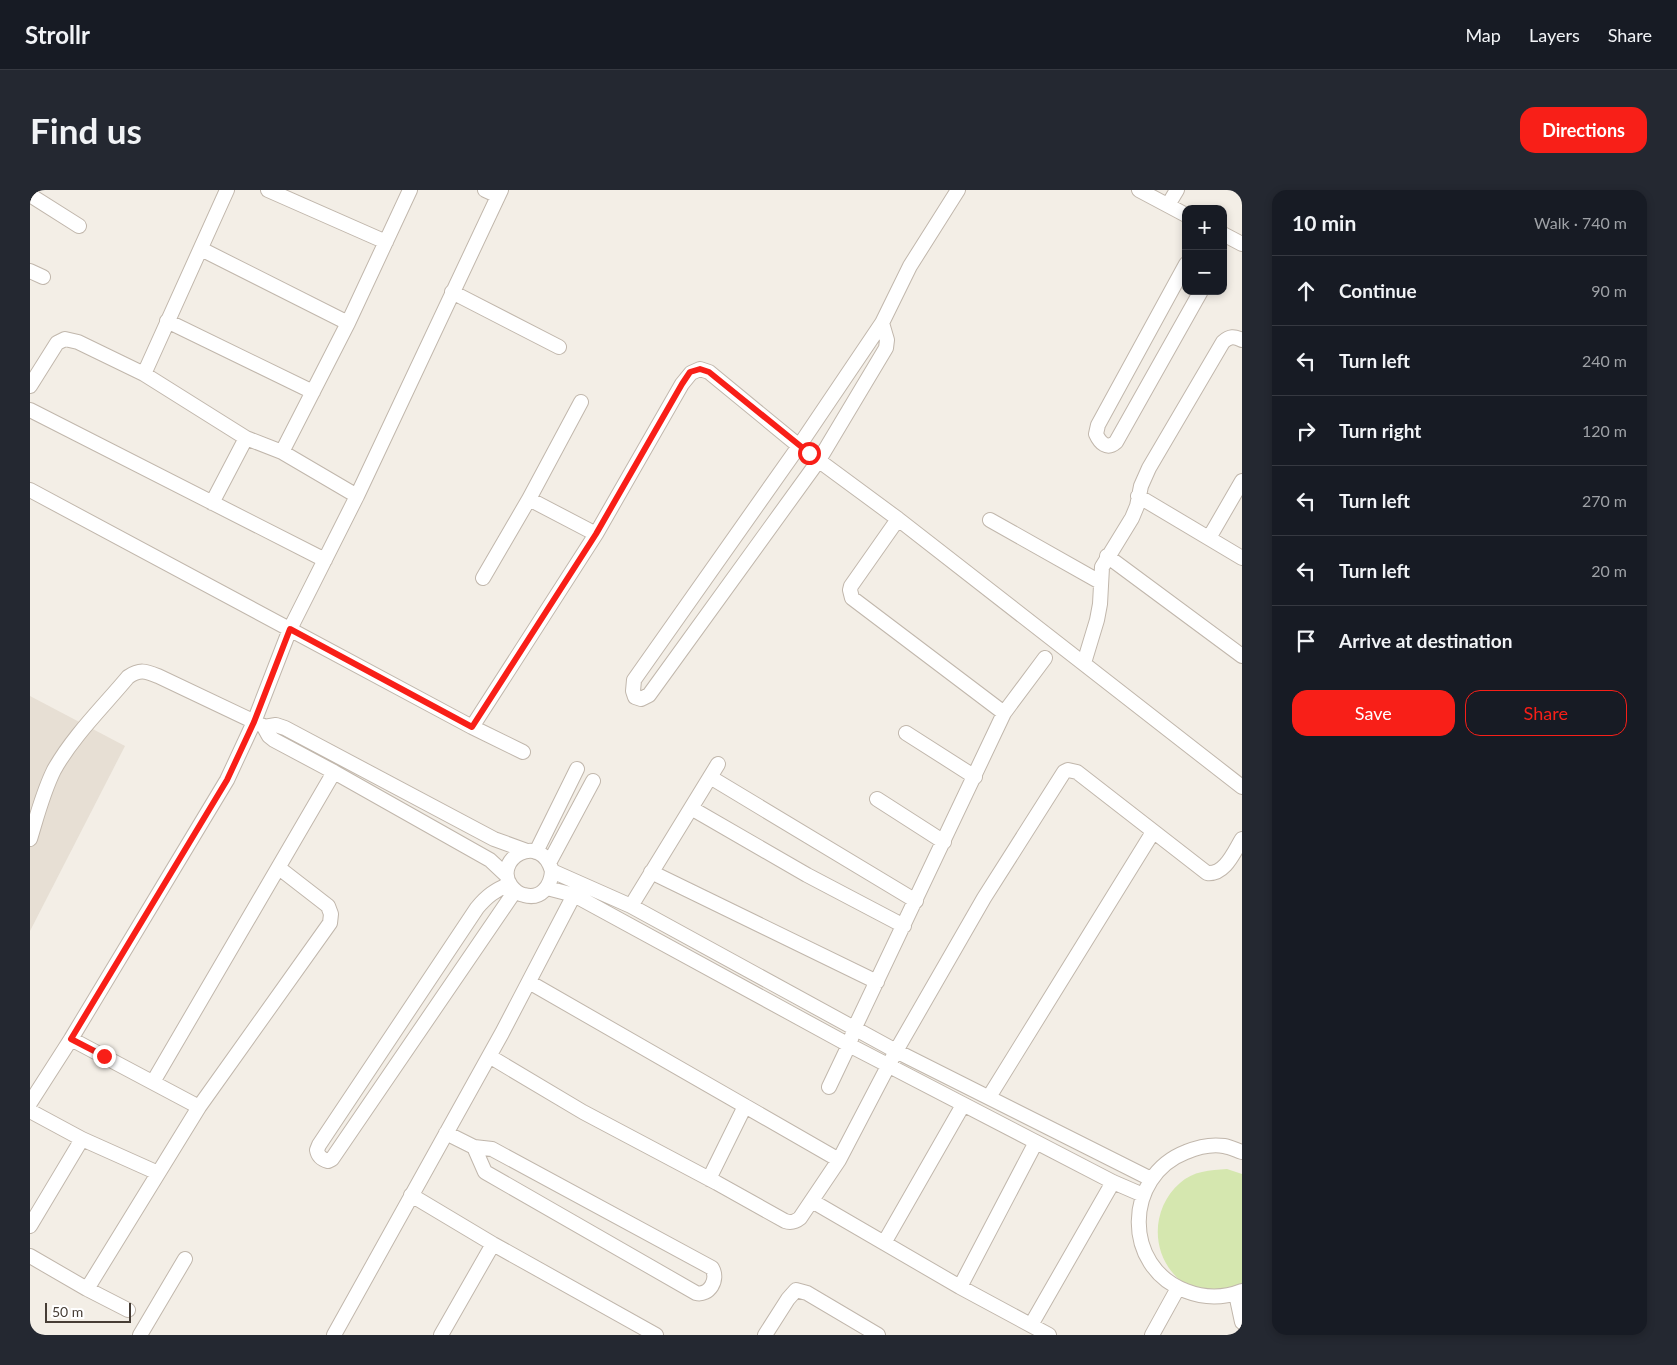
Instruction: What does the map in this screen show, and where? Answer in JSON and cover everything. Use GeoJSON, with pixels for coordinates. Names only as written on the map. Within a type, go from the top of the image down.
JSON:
{"type":"FeatureCollection","features":[{"type":"Feature","properties":{"kind":"street"},"geometry":{"type":"LineString","coordinates":[[144,374],[227,190]]}},
{"type":"Feature","properties":{"kind":"street"},"geometry":{"type":"LineString","coordinates":[[268,190],[386,242]]}},
{"type":"Feature","properties":{"kind":"street"},"geometry":{"type":"LineString","coordinates":[[282,452],[348,323],[410,190]]}},
{"type":"Feature","properties":{"kind":"street"},"geometry":{"type":"LineString","coordinates":[[882,324],[887,340],[886,348],[819,460],[649,695],[641,699],[635,697],[633,691],[634,680],[799,446],[882,324],[910,266],[958,190]]}},
{"type":"Feature","properties":{"kind":"street"},"geometry":{"type":"LineString","coordinates":[[1139,190],[1182,213]]}},
{"type":"Feature","properties":{"kind":"street"},"geometry":{"type":"LineString","coordinates":[[1168,205],[1177,190]]}},
{"type":"Feature","properties":{"kind":"street"},"geometry":{"type":"LineString","coordinates":[[30,1102],[71,1039],[259,724],[290,629],[356,496],[452,292],[495,192]]}},
{"type":"Feature","properties":{"kind":"street"},"geometry":{"type":"LineString","coordinates":[[30,195],[79,226]]}},
{"type":"Feature","properties":{"kind":"street"},"geometry":{"type":"LineString","coordinates":[[1227,240],[1242,244]]}},
{"type":"Feature","properties":{"kind":"street"},"geometry":{"type":"LineString","coordinates":[[201,250],[348,323]]}},
{"type":"Feature","properties":{"kind":"street"},"geometry":{"type":"LineString","coordinates":[[30,271],[43,277]]}},
{"type":"Feature","properties":{"kind":"street"},"geometry":{"type":"LineString","coordinates":[[1182,271],[1098,425],[1096,434],[1103,445],[1112,446],[1116,442],[1198,295]]}},
{"type":"Feature","properties":{"kind":"street"},"geometry":{"type":"LineString","coordinates":[[452,292],[558,347]]}},
{"type":"Feature","properties":{"kind":"street"},"geometry":{"type":"LineString","coordinates":[[167,320],[313,392]]}},
{"type":"Feature","properties":{"kind":"street"},"geometry":{"type":"LineString","coordinates":[[1084,663],[1100,604],[1102,567],[1132,518],[1149,468],[1223,342],[1233,337],[1242,340]]}},
{"type":"Feature","properties":{"kind":"street"},"geometry":{"type":"LineString","coordinates":[[30,386],[57,343],[65,339],[78,342],[144,374],[246,438],[282,452],[356,496]]}},
{"type":"Feature","properties":{"kind":"street"},"geometry":{"type":"LineString","coordinates":[[472,727],[596,534],[682,384],[690,372],[700,369],[709,372],[799,446],[898,519],[1242,787]]}},
{"type":"Feature","properties":{"kind":"street"},"geometry":{"type":"LineString","coordinates":[[483,578],[529,499],[581,402]]}},
{"type":"Feature","properties":{"kind":"street"},"geometry":{"type":"LineString","coordinates":[[30,410],[325,560]]}},
{"type":"Feature","properties":{"kind":"street"},"geometry":{"type":"LineString","coordinates":[[212,504],[246,438]]}},
{"type":"Feature","properties":{"kind":"street"},"geometry":{"type":"LineString","coordinates":[[1208,538],[1242,481]]}},
{"type":"Feature","properties":{"kind":"street"},"geometry":{"type":"LineString","coordinates":[[30,490],[472,727],[523,752]]}},
{"type":"Feature","properties":{"kind":"street"},"geometry":{"type":"LineString","coordinates":[[1138,496],[1242,558]]}},
{"type":"Feature","properties":{"kind":"street"},"geometry":{"type":"LineString","coordinates":[[529,499],[596,534]]}},
{"type":"Feature","properties":{"kind":"street"},"geometry":{"type":"LineString","coordinates":[[898,519],[851,586],[850,594],[852,598],[1004,714]]}},
{"type":"Feature","properties":{"kind":"street"},"geometry":{"type":"LineString","coordinates":[[990,520],[1100,582]]}},
{"type":"Feature","properties":{"kind":"street"},"geometry":{"type":"LineString","coordinates":[[1108,556],[1242,656]]}},
{"type":"Feature","properties":{"kind":"street"},"geometry":{"type":"LineString","coordinates":[[829,1087],[849,1046],[855,1028],[1004,714],[1045,658]]}},
{"type":"Feature","properties":{"kind":"street"},"geometry":{"type":"LineString","coordinates":[[30,839],[44,792],[65,753],[128,677],[137,671],[146,671],[259,724],[276,725],[285,728],[494,839],[544,856],[551,867],[631,906],[896,1051],[1151,1179]]}},
{"type":"Feature","properties":{"kind":"street"},"geometry":{"type":"LineString","coordinates":[[259,724],[274,740],[490,860],[523,895],[532,896],[540,894],[547,888],[551,880],[551,867],[594,780]]}},
{"type":"Feature","properties":{"kind":"street"},"geometry":{"type":"LineString","coordinates":[[906,733],[975,777]]}},
{"type":"Feature","properties":{"kind":"street"},"geometry":{"type":"LineString","coordinates":[[631,906],[718,764]]}},
{"type":"Feature","properties":{"kind":"street"},"geometry":{"type":"LineString","coordinates":[[532,851],[577,769]]}},
{"type":"Feature","properties":{"kind":"street"},"geometry":{"type":"LineString","coordinates":[[490,1056],[583,1112],[790,1223],[800,1218],[840,1160],[896,1051],[984,898],[1064,772],[1073,770],[1077,772],[1207,873],[1214,874],[1225,866],[1242,839]]}},
{"type":"Feature","properties":{"kind":"street"},"geometry":{"type":"LineString","coordinates":[[153,1082],[334,772]]}},
{"type":"Feature","properties":{"kind":"street"},"geometry":{"type":"LineString","coordinates":[[710,777],[916,901]]}},
{"type":"Feature","properties":{"kind":"street"},"geometry":{"type":"LineString","coordinates":[[877,799],[944,842]]}},
{"type":"Feature","properties":{"kind":"street"},"geometry":{"type":"LineString","coordinates":[[691,808],[807,875],[904,926]]}},
{"type":"Feature","properties":{"kind":"street"},"geometry":{"type":"LineString","coordinates":[[989,1097],[1153,832]]}},
{"type":"Feature","properties":{"kind":"street"},"geometry":{"type":"LineString","coordinates":[[511,884],[496,889],[477,908],[320,1144],[317,1150],[318,1155],[324,1160],[332,1159],[511,884],[508,867],[512,859],[519,853],[532,851]]}},
{"type":"Feature","properties":{"kind":"street"},"geometry":{"type":"LineString","coordinates":[[87,1290],[199,1107],[330,922],[331,914],[328,906],[279,868]]}},
{"type":"Feature","properties":{"kind":"street"},"geometry":{"type":"LineString","coordinates":[[652,872],[877,982]]}},
{"type":"Feature","properties":{"kind":"street"},"geometry":{"type":"LineString","coordinates":[[547,888],[574,895],[849,1046],[1113,1182],[1143,1195]]}},
{"type":"Feature","properties":{"kind":"street"},"geometry":{"type":"LineString","coordinates":[[334,1335],[490,1056],[574,895]]}},
{"type":"Feature","properties":{"kind":"street"},"geometry":{"type":"LineString","coordinates":[[529,982],[840,1160]]}},
{"type":"Feature","properties":{"kind":"street"},"geometry":{"type":"LineString","coordinates":[[71,1039],[199,1107]]}},
{"type":"Feature","properties":{"kind":"street"},"geometry":{"type":"LineString","coordinates":[[884,1243],[963,1105]]}},
{"type":"Feature","properties":{"kind":"street"},"geometry":{"type":"LineString","coordinates":[[709,1178],[745,1106]]}},
{"type":"Feature","properties":{"kind":"street"},"geometry":{"type":"LineString","coordinates":[[30,1111],[82,1139],[158,1173]]}},
{"type":"Feature","properties":{"kind":"street"},"geometry":{"type":"LineString","coordinates":[[446,1133],[474,1147],[492,1149],[506,1156],[712,1268],[714,1276],[712,1286],[705,1293],[696,1293],[486,1172],[474,1147]]}},
{"type":"Feature","properties":{"kind":"street"},"geometry":{"type":"LineString","coordinates":[[30,1226],[82,1139]]}},
{"type":"Feature","properties":{"kind":"street"},"geometry":{"type":"LineString","coordinates":[[960,1287],[1036,1142]]}},
{"type":"Feature","properties":{"kind":"street"},"geometry":{"type":"LineString","coordinates":[[1242,1152],[1224,1146],[1198,1147],[1174,1156],[1151,1179],[1143,1195],[1138,1216],[1140,1238],[1148,1258],[1161,1276],[1178,1288],[1197,1295],[1216,1297],[1239,1293],[1242,1322]]}},
{"type":"Feature","properties":{"kind":"street"},"geometry":{"type":"LineString","coordinates":[[1031,1325],[1113,1182]]}},
{"type":"Feature","properties":{"kind":"street"},"geometry":{"type":"LineString","coordinates":[[411,1195],[493,1244],[656,1335]]}},
{"type":"Feature","properties":{"kind":"street"},"geometry":{"type":"LineString","coordinates":[[812,1201],[960,1287],[1049,1335]]}},
{"type":"Feature","properties":{"kind":"street"},"geometry":{"type":"LineString","coordinates":[[441,1335],[493,1244]]}},
{"type":"Feature","properties":{"kind":"street"},"geometry":{"type":"LineString","coordinates":[[30,1256],[87,1290],[128,1310]]}},
{"type":"Feature","properties":{"kind":"street"},"geometry":{"type":"LineString","coordinates":[[140,1335],[185,1260]]}},
{"type":"Feature","properties":{"kind":"street"},"geometry":{"type":"LineString","coordinates":[[1152,1335],[1178,1288]]}},
{"type":"Feature","properties":{"kind":"street"},"geometry":{"type":"LineString","coordinates":[[764,1335],[788,1298],[796,1290],[807,1293],[878,1335]]}},
{"type":"Feature","properties":{"kind":"shaded area"},"geometry":{"type":"Polygon","coordinates":[[[30,696],[125,746],[30,931],[30,696]]]}},
{"type":"Feature","properties":{"kind":"green space"},"geometry":{"type":"Polygon","coordinates":[[[1227,1169],[1242,1174],[1242,1290],[1236,1293],[1186,1285],[1174,1275],[1166,1263],[1160,1250],[1158,1235],[1163,1207],[1170,1194],[1180,1183],[1196,1174],[1227,1169]]]}},
{"type":"Feature","properties":{"kind":"route"},"geometry":{"type":"LineString","coordinates":[[104,1056],[71,1039],[227,780],[254,722],[290,629],[472,727],[596,534],[690,372],[700,369],[709,372],[809,453]]}}]}
